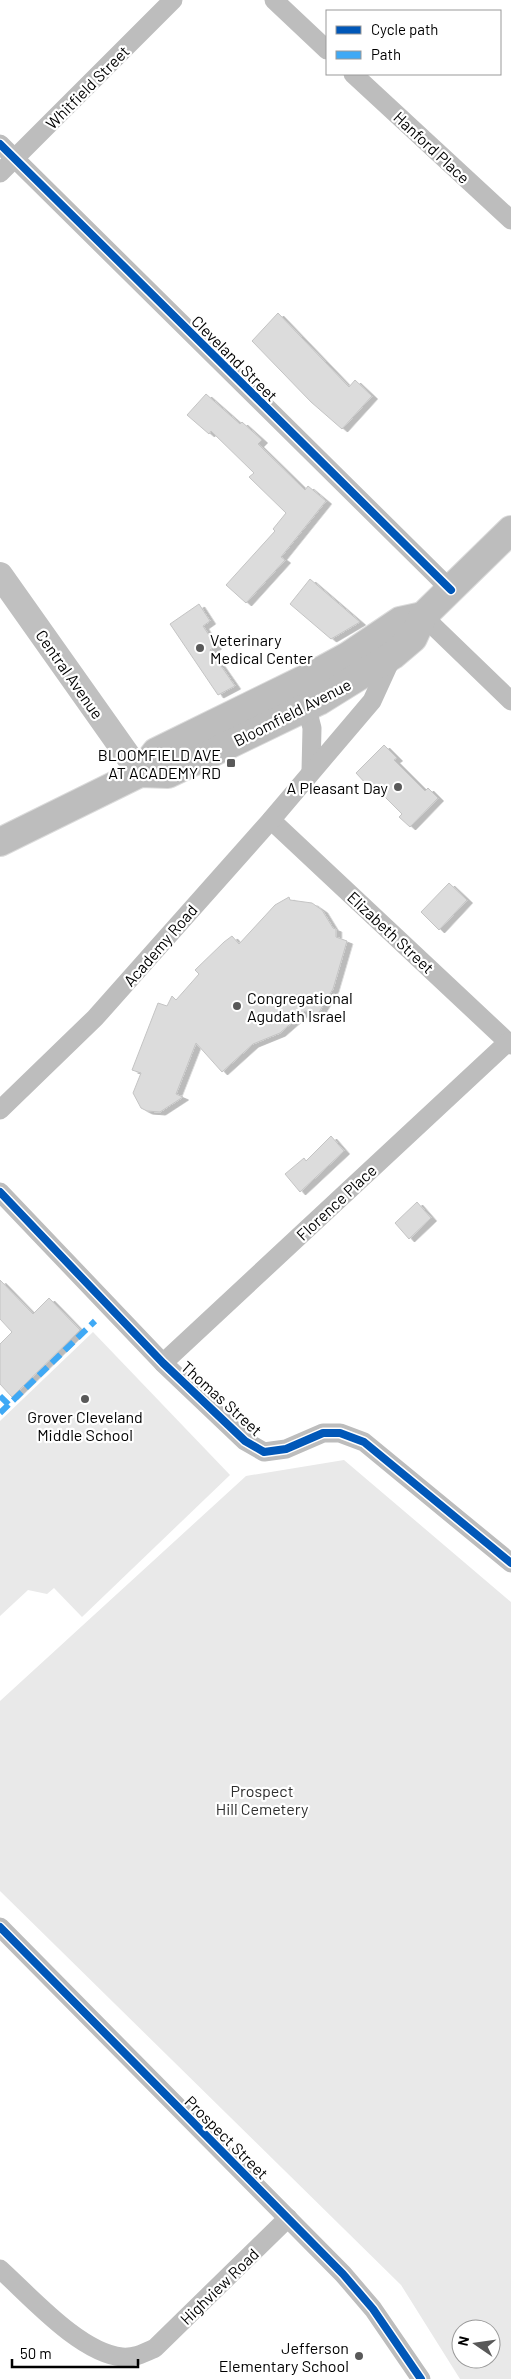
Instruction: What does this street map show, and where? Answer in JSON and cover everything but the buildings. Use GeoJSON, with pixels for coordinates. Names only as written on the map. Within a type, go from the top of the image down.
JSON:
{"type":"FeatureCollection","features":[{"type":"Feature","properties":{"kind":"main road","name":"Bloomfield Avenue"},"geometry":{"type":"LineString","coordinates":[[0,842],[140,774],[168,774],[306,708],[352,682],[393,655],[414,638],[423,616],[452,590],[511,530]]}},
{"type":"Feature","properties":{"kind":"main road","name":"Central Avenue"},"geometry":{"type":"LineString","coordinates":[[0,575],[140,774]]}},
{"type":"Feature","properties":{"kind":"main road","name":"Bloomfield Avenue"},"geometry":{"type":"LineString","coordinates":[[140,774],[156,752],[348,656],[400,621],[423,616]]}},
{"type":"Feature","properties":{"kind":"street","name":"Whitfield Street"},"geometry":{"type":"LineString","coordinates":[[0,173],[173,0]]}},
{"type":"Feature","properties":{"kind":"street"},"geometry":{"type":"LineString","coordinates":[[274,0],[326,49]]}},
{"type":"Feature","properties":{"kind":"street","name":"Hanford Place"},"geometry":{"type":"LineString","coordinates":[[354,75],[511,220]]}},
{"type":"Feature","properties":{"kind":"street","name":"Cleveland Street"},"geometry":{"type":"LineString","coordinates":[[0,144],[452,590]]}},
{"type":"Feature","properties":{"kind":"street"},"geometry":{"type":"LineString","coordinates":[[423,616],[511,701]]}},
{"type":"Feature","properties":{"kind":"street","name":"Academy Road"},"geometry":{"type":"LineString","coordinates":[[0,1110],[95,1018],[271,820],[310,771],[372,701],[393,655]]}},
{"type":"Feature","properties":{"kind":"street"},"geometry":{"type":"LineString","coordinates":[[300,681],[312,728],[310,771]]}},
{"type":"Feature","properties":{"kind":"street","name":"Elizabeth Street"},"geometry":{"type":"LineString","coordinates":[[271,820],[510,1043]]}},
{"type":"Feature","properties":{"kind":"street","name":"Florence Place"},"geometry":{"type":"LineString","coordinates":[[163,1363],[510,1043]]}},
{"type":"Feature","properties":{"kind":"street","name":"Thomas Street"},"geometry":{"type":"LineString","coordinates":[[0,1192],[163,1363],[240,1437],[264,1452],[286,1448],[323,1433],[340,1433],[364,1442],[511,1563]]}},
{"type":"Feature","properties":{"kind":"street","name":"Prospect Street"},"geometry":{"type":"LineString","coordinates":[[0,1927],[288,2218],[373,2309],[421,2379]]}},
{"type":"Feature","properties":{"kind":"street","name":"Highview Road"},"geometry":{"type":"LineString","coordinates":[[0,2269],[74,2335],[96,2348],[120,2357],[139,2356],[155,2348],[288,2218]]}},
{"type":"Feature","properties":{"kind":"green space","name":"Grover Cleveland Middle School"},"geometry":{"type":"Polygon","coordinates":[[[93,1332],[230,1475],[82,1617],[54,1588],[47,1594],[28,1590],[0,1616],[0,1421],[93,1332]]]}},
{"type":"Feature","properties":{"kind":"green space","name":"Prospect Hill Cemetery"},"geometry":{"type":"Polygon","coordinates":[[[344,1460],[511,1602],[511,2379],[460,2379],[454,2369],[501,2369],[501,2319],[451,2319],[451,2365],[401,2285],[0,1891],[0,1701],[246,1476],[344,1460]]]}},
{"type":"Feature","properties":{"kind":"marked path"},"geometry":{"type":"LineString","coordinates":[[0,1413],[95,1321]]}},
{"type":"Feature","properties":{"kind":"marked path"},"geometry":{"type":"LineString","coordinates":[[0,1396],[9,1405]]}},
{"type":"Feature","properties":{"kind":"cycle path"},"geometry":{"type":"LineString","coordinates":[[0,144],[451,590]]}},
{"type":"Feature","properties":{"kind":"cycle path"},"geometry":{"type":"LineString","coordinates":[[0,1192],[163,1363],[245,1441],[264,1452],[286,1449],[323,1433],[340,1433],[364,1442],[511,1563]]}},
{"type":"Feature","properties":{"kind":"cycle path"},"geometry":{"type":"LineString","coordinates":[[0,1927],[343,2274],[373,2309],[421,2379]]}},
{"type":"Feature","properties":{"kind":"place","name":"Veterinary Medical Center"},"geometry":{"type":"Point","coordinates":[200,648]}},
{"type":"Feature","properties":{"kind":"place","name":"BLOOMFIELD AVE AT ACADEMY RD"},"geometry":{"type":"Point","coordinates":[231,763]}},
{"type":"Feature","properties":{"kind":"place","name":"A Pleasant Day"},"geometry":{"type":"Point","coordinates":[398,787]}},
{"type":"Feature","properties":{"kind":"place","name":"Congregational Agudath Israel"},"geometry":{"type":"Point","coordinates":[237,1006]}},
{"type":"Feature","properties":{"kind":"place","name":"Grover Cleveland Middle School"},"geometry":{"type":"Point","coordinates":[85,1399]}},
{"type":"Feature","properties":{"kind":"place","name":"Jefferson Elementary School"},"geometry":{"type":"Point","coordinates":[359,2356]}}]}
